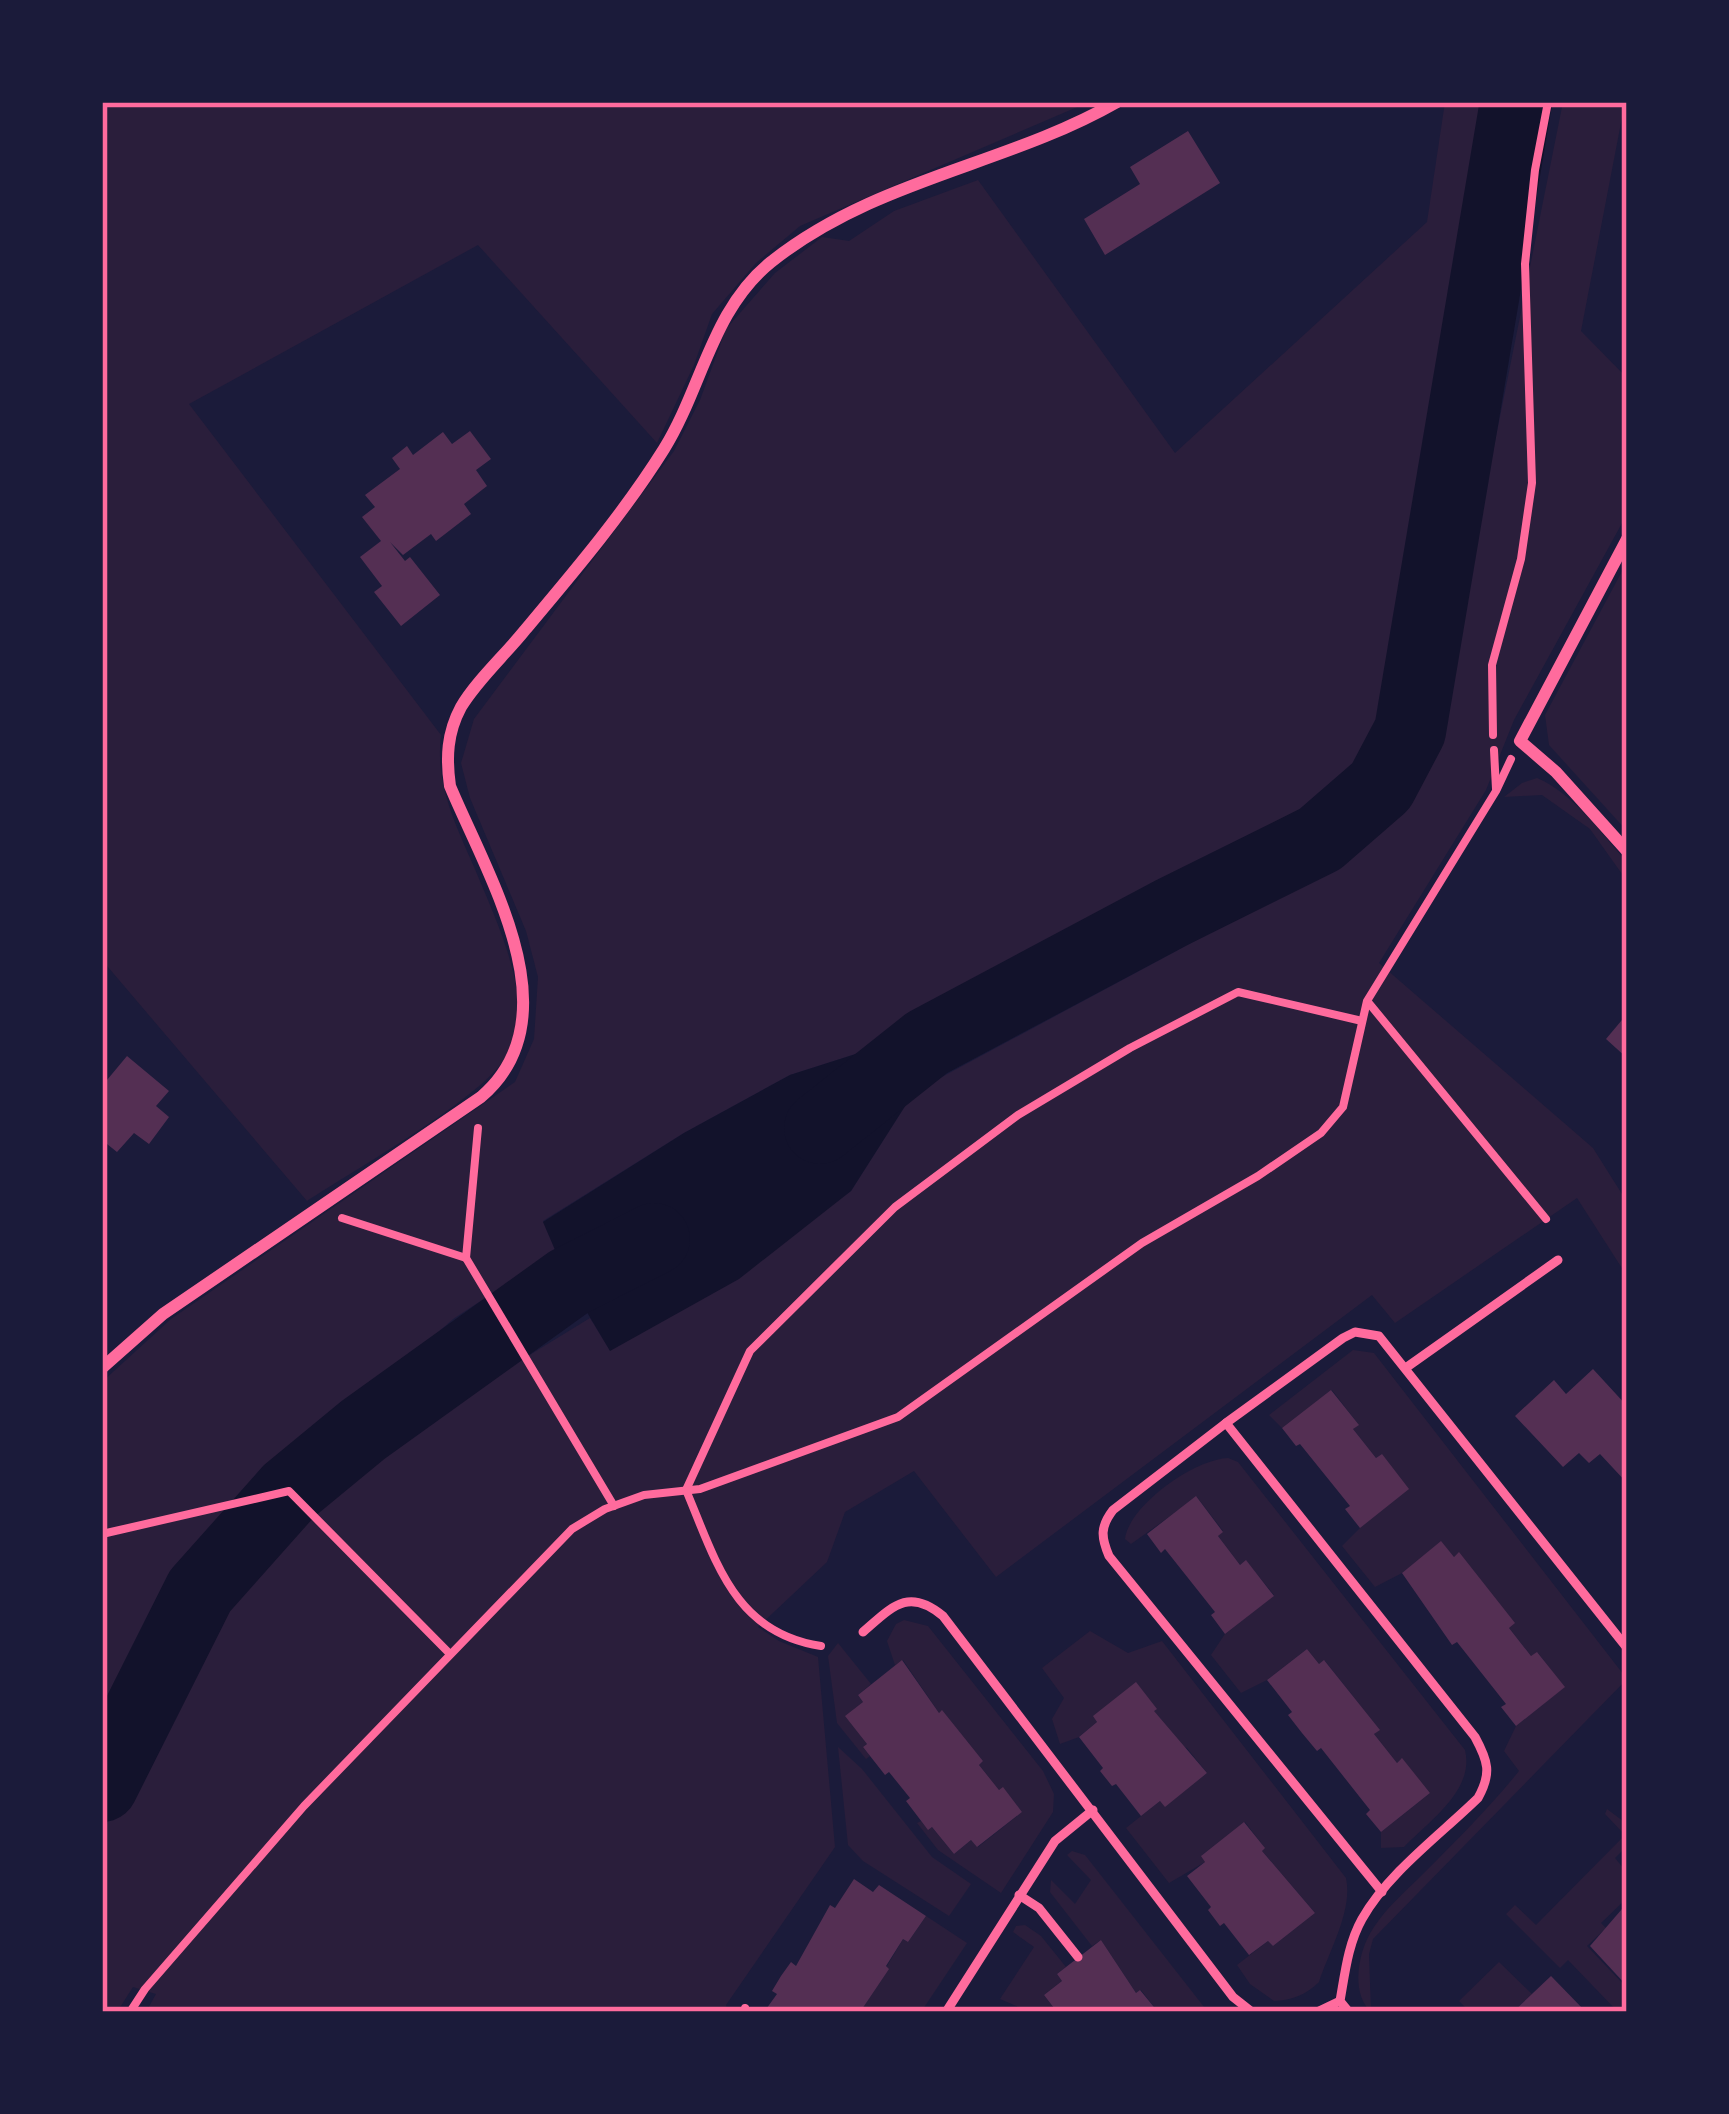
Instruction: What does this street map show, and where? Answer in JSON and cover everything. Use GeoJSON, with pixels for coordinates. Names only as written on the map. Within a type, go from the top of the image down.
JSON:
{"type":"FeatureCollection","features":[{"type":"Feature","properties":{"kind":"street"},"geometry":{"type":"LineString","coordinates":[[102,1368],[163,1314],[481,1097],[498,1083],[512,1061],[522,1038],[525,1013],[522,971],[450,786],[446,760],[462,706],[573,573],[664,450],[692,397],[720,322],[767,265],[843,215],[1117,102]]}},
{"type":"Feature","properties":{"kind":"street"},"geometry":{"type":"LineString","coordinates":[[1627,539],[1520,741],[1556,772],[1627,850]]}},
{"type":"Feature","properties":{"kind":"lane"},"geometry":{"type":"LineString","coordinates":[[1406,1367],[1558,1260]]}},
{"type":"Feature","properties":{"kind":"lane"},"geometry":{"type":"LineString","coordinates":[[1382,1892],[1109,1556],[1102,1540],[1103,1523],[1112,1510],[1355,1332],[1379,1336],[1627,1648]]}},
{"type":"Feature","properties":{"kind":"lane"},"geometry":{"type":"LineString","coordinates":[[1226,1423],[1475,1737],[1488,1761],[1488,1780],[1478,1798],[1382,1892],[1361,1920],[1348,1954],[1340,2000],[1349,2012]]}},
{"type":"Feature","properties":{"kind":"lane"},"geometry":{"type":"LineString","coordinates":[[863,1632],[890,1608],[910,1600],[927,1603],[943,1616],[1233,1996],[1252,2012]]}},
{"type":"Feature","properties":{"kind":"lane"},"geometry":{"type":"LineString","coordinates":[[946,2012],[1055,1840],[1093,1810]]}},
{"type":"Feature","properties":{"kind":"lane"},"geometry":{"type":"LineString","coordinates":[[1019,1895],[1039,1908],[1078,1957]]}},
{"type":"Feature","properties":{"kind":"lane"},"geometry":{"type":"LineString","coordinates":[[1318,2012],[1340,2000]]}},
{"type":"Feature","properties":{"kind":"path"},"geometry":{"type":"LineString","coordinates":[[1496,791],[1492,665],[1522,559],[1532,483],[1525,264],[1548,102]]}},
{"type":"Feature","properties":{"kind":"path"},"geometry":{"type":"LineString","coordinates":[[130,2012],[304,1806],[572,1529],[614,1506],[760,1470],[898,1417],[1142,1244],[1321,1133],[1342,1107],[1367,1000],[1496,791],[1520,741]]}},
{"type":"Feature","properties":{"kind":"path"},"geometry":{"type":"LineString","coordinates":[[821,1646],[779,1636],[727,1588],[686,1490],[750,1351],[896,1208],[1018,1115],[1130,1048],[1238,992],[1362,1021]]}},
{"type":"Feature","properties":{"kind":"path"},"geometry":{"type":"LineString","coordinates":[[1367,1000],[1546,1219]]}},
{"type":"Feature","properties":{"kind":"path"},"geometry":{"type":"LineString","coordinates":[[481,1097],[466,1258],[614,1506]]}},
{"type":"Feature","properties":{"kind":"path"},"geometry":{"type":"LineString","coordinates":[[313,1209],[466,1258]]}},
{"type":"Feature","properties":{"kind":"path"},"geometry":{"type":"LineString","coordinates":[[102,1534],[289,1492],[450,1654]]}},
{"type":"Feature","properties":{"kind":"shaded area"},"geometry":{"type":"Polygon","coordinates":[[[102,102],[1089,102],[800,226],[756,263],[712,314],[657,443],[478,245],[189,404],[441,735],[448,803],[500,932],[518,999],[510,1047],[489,1077],[441,1115],[307,1201],[102,960],[102,102]]]}},
{"type":"Feature","properties":{"kind":"shaded area"},"geometry":{"type":"Polygon","coordinates":[[[1445,102],[1495,102],[1392,715],[1358,776],[1304,829],[989,982],[884,1045],[790,1075],[684,1133],[543,1221],[556,1252],[453,1319],[277,1477],[186,1581],[102,1736],[102,1382],[171,1319],[515,1082],[534,1039],[538,977],[526,931],[470,798],[461,763],[474,719],[674,451],[700,400],[726,329],[775,273],[822,237],[849,241],[894,211],[978,180],[1175,453],[1427,222],[1445,102]]]}},
{"type":"Feature","properties":{"kind":"shaded area"},"geometry":{"type":"Polygon","coordinates":[[[1563,102],[1625,102],[1581,331],[1627,378],[1627,514],[1514,720],[1486,790],[1379,963],[1593,1148],[1627,1202],[1627,1276],[1577,1198],[1395,1323],[1372,1295],[996,1577],[914,1471],[845,1512],[827,1562],[758,1627],[818,1657],[835,1847],[726,2005],[728,2012],[146,2012],[156,1994],[133,1987],[117,2012],[102,2012],[102,1833],[225,1592],[376,1449],[590,1318],[610,1350],[851,1191],[914,1092],[1312,878],[1367,831],[1415,774],[1439,721],[1563,102]]]}},
{"type":"Feature","properties":{"kind":"shaded area"},"geometry":{"type":"Polygon","coordinates":[[[1627,562],[1627,831],[1549,745],[1545,715],[1627,562]]]}},
{"type":"Feature","properties":{"kind":"shaded area"},"geometry":{"type":"Polygon","coordinates":[[[1537,778],[1563,794],[1597,827],[1627,862],[1627,881],[1590,829],[1542,795],[1504,797],[1537,778]]]}},
{"type":"Feature","properties":{"kind":"shaded area"},"geometry":{"type":"Polygon","coordinates":[[[884,1045],[914,1092],[851,1191],[739,1279],[610,1351],[569,1282],[543,1222],[684,1133],[790,1075],[884,1045]]]}},
{"type":"Feature","properties":{"kind":"shaded area"},"geometry":{"type":"Polygon","coordinates":[[[1353,1350],[1374,1353],[1627,1679],[1373,1939],[1371,2012],[1360,1994],[1359,1971],[1374,1927],[1519,1771],[1504,1751],[1516,1726],[1564,1687],[1538,1653],[1531,1656],[1509,1628],[1514,1623],[1459,1553],[1454,1557],[1441,1542],[1402,1573],[1375,1587],[1342,1546],[1360,1528],[1382,1454],[1376,1458],[1353,1429],[1358,1424],[1332,1390],[1282,1428],[1269,1415],[1353,1350]]]}},
{"type":"Feature","properties":{"kind":"shaded area"},"geometry":{"type":"Polygon","coordinates":[[[1228,1458],[1238,1462],[1465,1750],[1466,1765],[1457,1791],[1404,1847],[1381,1848],[1381,1832],[1430,1793],[1401,1759],[1397,1763],[1374,1734],[1379,1729],[1325,1661],[1319,1664],[1307,1649],[1267,1680],[1241,1693],[1211,1655],[1225,1634],[1274,1595],[1246,1561],[1240,1565],[1218,1536],[1223,1531],[1197,1497],[1131,1544],[1125,1539],[1138,1512],[1166,1486],[1199,1466],[1228,1458]]]}},
{"type":"Feature","properties":{"kind":"shaded area"},"geometry":{"type":"Polygon","coordinates":[[[904,1620],[928,1626],[1043,1771],[1054,1794],[1053,1812],[1001,1893],[938,1850],[917,1823],[932,1827],[954,1854],[971,1840],[978,1847],[1022,1812],[979,1765],[983,1761],[939,1713],[903,1660],[895,1665],[887,1641],[896,1624],[904,1620]]]}},
{"type":"Feature","properties":{"kind":"shaded area"},"geometry":{"type":"Polygon","coordinates":[[[1090,1631],[1128,1653],[1162,1641],[1346,1878],[1339,1931],[1319,1982],[1304,1993],[1274,2001],[1250,1984],[1237,1965],[1268,1941],[1273,1946],[1315,1913],[1262,1851],[1264,1847],[1245,1822],[1202,1855],[1205,1862],[1169,1883],[1126,1828],[1160,1801],[1165,1806],[1207,1773],[1187,1748],[1094,1716],[1097,1722],[1079,1737],[1060,1744],[1052,1719],[1064,1698],[1042,1668],[1090,1631]]]}},
{"type":"Feature","properties":{"kind":"shaded area"},"geometry":{"type":"Polygon","coordinates":[[[838,1643],[871,1684],[858,1695],[863,1702],[846,1716],[867,1744],[863,1747],[870,1756],[866,1759],[837,1723],[828,1656],[838,1643]]]}},
{"type":"Feature","properties":{"kind":"shaded area"},"geometry":{"type":"Polygon","coordinates":[[[838,1747],[862,1769],[932,1857],[971,1884],[949,1916],[863,1861],[848,1845],[838,1747]]]}},
{"type":"Feature","properties":{"kind":"shaded area"},"geometry":{"type":"Polygon","coordinates":[[[1607,1809],[1627,1824],[1627,1846],[1615,1858],[1627,1867],[1627,1898],[1601,1923],[1606,1928],[1587,1946],[1627,1988],[1627,2012],[1618,2012],[1568,1960],[1560,1968],[1506,1914],[1515,1905],[1536,1925],[1625,1835],[1605,1814],[1607,1809]]]}},
{"type":"Feature","properties":{"kind":"shaded area"},"geometry":{"type":"Polygon","coordinates":[[[1072,1851],[1085,1855],[1208,2012],[1158,2012],[1141,1990],[1136,1993],[1101,1940],[1092,1946],[1050,1892],[1051,1880],[1075,1904],[1091,1880],[1067,1855],[1072,1851]]]}},
{"type":"Feature","properties":{"kind":"shaded area"},"geometry":{"type":"Polygon","coordinates":[[[926,1916],[967,1943],[921,2012],[860,2012],[903,1939],[908,1942],[926,1916]]]}},
{"type":"Feature","properties":{"kind":"shaded area"},"geometry":{"type":"Polygon","coordinates":[[[1025,1925],[1041,1936],[1066,1967],[1057,1974],[1062,1981],[1044,1995],[1057,2012],[1030,2012],[1000,1999],[1034,1947],[1013,1932],[1016,1926],[1025,1925]]]}},
{"type":"Feature","properties":{"kind":"shaded area"},"geometry":{"type":"Polygon","coordinates":[[[1499,1962],[1532,1994],[1513,2012],[1504,2008],[1470,2012],[1459,2001],[1499,1962]]]}},
{"type":"Feature","properties":{"kind":"building"},"geometry":{"type":"Polygon","coordinates":[[[1188,131],[1220,183],[1105,255],[1084,219],[1140,184],[1130,167],[1188,131]]]}},
{"type":"Feature","properties":{"kind":"building"},"geometry":{"type":"Polygon","coordinates":[[[470,431],[491,459],[476,470],[487,486],[464,504],[471,514],[436,541],[431,534],[403,555],[390,542],[405,561],[410,557],[440,595],[401,626],[374,592],[382,586],[360,557],[381,541],[362,517],[375,507],[365,495],[400,469],[392,458],[407,446],[413,455],[443,432],[452,444],[470,431]]]}},
{"type":"Feature","properties":{"kind":"building"},"geometry":{"type":"Polygon","coordinates":[[[1627,1014],[1627,1058],[1606,1039],[1627,1014]]]}},
{"type":"Feature","properties":{"kind":"building"},"geometry":{"type":"Polygon","coordinates":[[[127,1056],[169,1091],[156,1106],[169,1117],[149,1144],[134,1133],[117,1152],[102,1140],[102,1086],[127,1056]]]}},
{"type":"Feature","properties":{"kind":"building"},"geometry":{"type":"Polygon","coordinates":[[[1593,1369],[1627,1406],[1627,1483],[1600,1454],[1589,1463],[1579,1453],[1563,1467],[1515,1416],[1554,1380],[1566,1394],[1593,1369]]]}},
{"type":"Feature","properties":{"kind":"building"},"geometry":{"type":"Polygon","coordinates":[[[1331,1390],[1359,1425],[1353,1429],[1376,1458],[1382,1454],[1409,1489],[1360,1528],[1345,1509],[1350,1506],[1282,1428],[1331,1390]]]}},
{"type":"Feature","properties":{"kind":"building"},"geometry":{"type":"Polygon","coordinates":[[[1196,1496],[1240,1565],[1246,1560],[1274,1596],[1225,1634],[1211,1615],[1215,1612],[1165,1549],[1161,1553],[1147,1534],[1196,1496]]]}},
{"type":"Feature","properties":{"kind":"building"},"geometry":{"type":"Polygon","coordinates":[[[1441,1541],[1454,1557],[1459,1552],[1515,1623],[1509,1628],[1531,1656],[1537,1652],[1565,1687],[1516,1726],[1501,1707],[1506,1704],[1457,1642],[1452,1645],[1402,1573],[1441,1541]]]}},
{"type":"Feature","properties":{"kind":"building"},"geometry":{"type":"Polygon","coordinates":[[[1307,1649],[1319,1664],[1324,1660],[1380,1730],[1374,1734],[1397,1763],[1402,1758],[1430,1793],[1381,1832],[1366,1814],[1370,1810],[1321,1748],[1317,1751],[1302,1733],[1267,1680],[1307,1649]]]}},
{"type":"Feature","properties":{"kind":"building"},"geometry":{"type":"Polygon","coordinates":[[[902,1660],[939,1713],[942,1710],[983,1761],[979,1765],[1022,1812],[977,1847],[971,1840],[954,1854],[932,1827],[928,1830],[906,1801],[910,1798],[889,1772],[885,1775],[845,1716],[863,1702],[858,1695],[902,1660]]]}},
{"type":"Feature","properties":{"kind":"building"},"geometry":{"type":"Polygon","coordinates":[[[1136,1682],[1157,1709],[1154,1711],[1207,1773],[1165,1807],[1160,1801],[1141,1816],[1100,1771],[1103,1768],[1079,1737],[1097,1722],[1093,1716],[1136,1682]]]}},
{"type":"Feature","properties":{"kind":"building"},"geometry":{"type":"Polygon","coordinates":[[[1244,1822],[1265,1848],[1262,1851],[1315,1913],[1273,1946],[1268,1941],[1249,1955],[1224,1923],[1220,1926],[1187,1876],[1205,1862],[1201,1856],[1244,1822]]]}},
{"type":"Feature","properties":{"kind":"building"},"geometry":{"type":"Polygon","coordinates":[[[854,1879],[873,1892],[879,1885],[926,1916],[908,1942],[903,1939],[860,2012],[764,2012],[777,1994],[772,1991],[781,1976],[791,1962],[796,1966],[830,1905],[835,1908],[854,1879]]]}},
{"type":"Feature","properties":{"kind":"building"},"geometry":{"type":"Polygon","coordinates":[[[1622,1909],[1627,1914],[1627,1986],[1590,1946],[1622,1909]]]}},
{"type":"Feature","properties":{"kind":"building"},"geometry":{"type":"Polygon","coordinates":[[[1101,1940],[1136,1993],[1140,1990],[1158,2012],[1057,2012],[1044,1995],[1062,1981],[1057,1974],[1101,1940]]]}},
{"type":"Feature","properties":{"kind":"building"},"geometry":{"type":"Polygon","coordinates":[[[1551,1976],[1586,2012],[1513,2012],[1551,1976]]]}},
{"type":"Feature","properties":{"kind":"waterway"},"geometry":{"type":"LineString","coordinates":[[820,1128],[927,1043],[1320,839],[1381,786],[1410,731],[1516,102]]}},
{"type":"Feature","properties":{"kind":"waterway"},"geometry":{"type":"LineString","coordinates":[[102,1786],[200,1591],[289,1491],[363,1430],[569,1282],[654,1239]]}}]}
